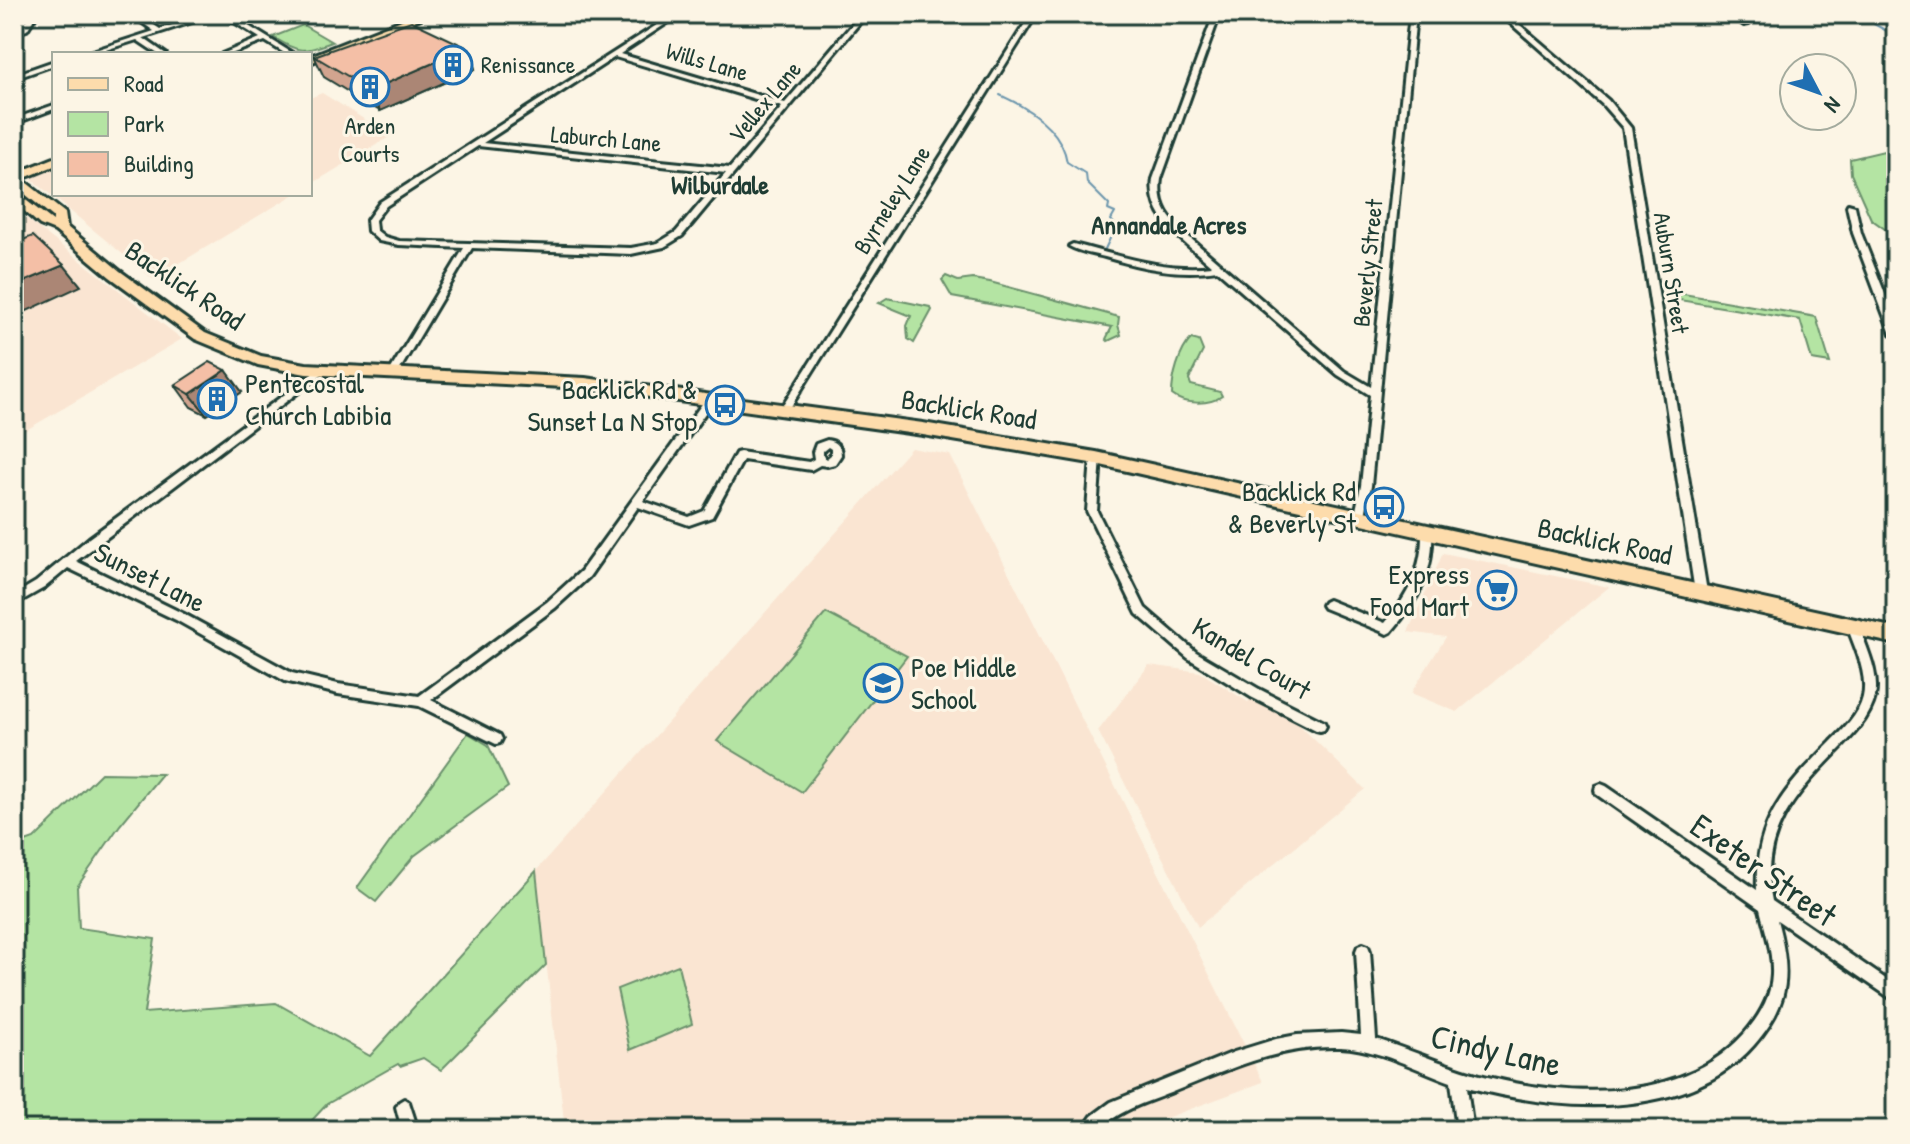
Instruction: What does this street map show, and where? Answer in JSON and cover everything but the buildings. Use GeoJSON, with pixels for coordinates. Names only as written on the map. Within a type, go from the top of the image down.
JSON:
{"type":"FeatureCollection","features":[{"type":"Feature","properties":{"kind":"main road"},"geometry":{"type":"LineString","coordinates":[[312,53],[410,14]]}},
{"type":"Feature","properties":{"kind":"main road"},"geometry":{"type":"LineString","coordinates":[[312,59],[426,14]]}},
{"type":"Feature","properties":{"kind":"main road"},"geometry":{"type":"LineString","coordinates":[[14,170],[52,155]]}},
{"type":"Feature","properties":{"kind":"main road"},"geometry":{"type":"LineString","coordinates":[[14,179],[52,163]]}},
{"type":"Feature","properties":{"kind":"main road","name":"Backlick Road"},"geometry":{"type":"LineString","coordinates":[[14,179],[60,216],[60,228]]}},
{"type":"Feature","properties":{"kind":"main road","name":"Backlick Road"},"geometry":{"type":"LineString","coordinates":[[14,195],[45,222],[60,228],[115,274],[200,336],[258,360],[322,370],[572,382],[785,409],[1096,458],[1896,636]]}},
{"type":"Feature","properties":{"kind":"street"},"geometry":{"type":"LineString","coordinates":[[14,14],[28,23]]}},
{"type":"Feature","properties":{"kind":"street"},"geometry":{"type":"LineString","coordinates":[[14,32],[25,29],[34,14]]}},
{"type":"Feature","properties":{"kind":"street"},"geometry":{"type":"LineString","coordinates":[[133,14],[160,32]]}},
{"type":"Feature","properties":{"kind":"street"},"geometry":{"type":"LineString","coordinates":[[93,52],[214,14]]}},
{"type":"Feature","properties":{"kind":"street"},"geometry":{"type":"LineString","coordinates":[[224,14],[285,52]]}},
{"type":"Feature","properties":{"kind":"street"},"geometry":{"type":"LineString","coordinates":[[476,144],[678,14]]}},
{"type":"Feature","properties":{"kind":"street","name":"Vellex Lane"},"geometry":{"type":"LineString","coordinates":[[476,144],[383,204],[373,215],[370,226],[376,236],[390,242],[469,246],[621,251],[652,248],[679,234],[864,14]]}},
{"type":"Feature","properties":{"kind":"street","name":"Byrneley Lane"},"geometry":{"type":"LineString","coordinates":[[785,409],[1034,14]]}},
{"type":"Feature","properties":{"kind":"street"},"geometry":{"type":"LineString","coordinates":[[1217,14],[1157,179],[1155,196],[1168,222],[1341,373],[1375,394]]}},
{"type":"Feature","properties":{"kind":"street","name":"Beverly Street"},"geometry":{"type":"LineString","coordinates":[[1360,515],[1413,14]]}},
{"type":"Feature","properties":{"kind":"street","name":"Auburn Street"},"geometry":{"type":"LineString","coordinates":[[1503,14],[1611,108],[1627,128],[1701,592]]}},
{"type":"Feature","properties":{"kind":"street"},"geometry":{"type":"LineString","coordinates":[[1653,14],[1702,14]]}},
{"type":"Feature","properties":{"kind":"street"},"geometry":{"type":"LineString","coordinates":[[1732,14],[1746,24]]}},
{"type":"Feature","properties":{"kind":"street"},"geometry":{"type":"LineString","coordinates":[[139,39],[160,52]]}},
{"type":"Feature","properties":{"kind":"street"},"geometry":{"type":"LineString","coordinates":[[230,52],[265,39]]}},
{"type":"Feature","properties":{"kind":"street","name":"Wills Lane"},"geometry":{"type":"LineString","coordinates":[[615,55],[787,106]]}},
{"type":"Feature","properties":{"kind":"street"},"geometry":{"type":"LineString","coordinates":[[14,77],[52,64]]}},
{"type":"Feature","properties":{"kind":"street"},"geometry":{"type":"LineString","coordinates":[[14,122],[52,108]]}},
{"type":"Feature","properties":{"kind":"street","name":"Laburch Lane"},"geometry":{"type":"LineString","coordinates":[[476,144],[732,171]]}},
{"type":"Feature","properties":{"kind":"street"},"geometry":{"type":"LineString","coordinates":[[1851,206],[1896,334]]}},
{"type":"Feature","properties":{"kind":"street"},"geometry":{"type":"LineString","coordinates":[[393,374],[469,246]]}},
{"type":"Feature","properties":{"kind":"street"},"geometry":{"type":"LineString","coordinates":[[1073,246],[1163,269],[1192,271],[1219,267]]}},
{"type":"Feature","properties":{"kind":"street","name":"Sunset Lane"},"geometry":{"type":"LineString","coordinates":[[322,370],[67,562],[180,617],[289,677],[338,689],[421,701],[496,739]]}},
{"type":"Feature","properties":{"kind":"street"},"geometry":{"type":"LineString","coordinates":[[421,701],[569,591],[585,574],[710,399]]}},
{"type":"Feature","properties":{"kind":"street"},"geometry":{"type":"LineString","coordinates":[[637,503],[689,521],[708,514],[740,456],[811,466],[820,460]]}},
{"type":"Feature","properties":{"kind":"street","name":"Kandel Court"},"geometry":{"type":"LineString","coordinates":[[1096,458],[1092,511],[1141,611],[1192,655],[1255,693],[1320,726]]}},
{"type":"Feature","properties":{"kind":"street"},"geometry":{"type":"LineString","coordinates":[[1328,605],[1387,629],[1408,606],[1429,556],[1427,531]]}},
{"type":"Feature","properties":{"kind":"street"},"geometry":{"type":"LineString","coordinates":[[14,600],[40,585],[67,562]]}},
{"type":"Feature","properties":{"kind":"street","name":"Cindy Lane"},"geometry":{"type":"LineString","coordinates":[[1090,1130],[1107,1112],[1253,1053],[1291,1044],[1344,1040],[1369,1044],[1458,1077],[1508,1090],[1562,1098],[1644,1095],[1688,1082],[1729,1059],[1763,1024],[1774,1002],[1781,974],[1781,954],[1764,903],[1761,867],[1774,822],[1799,782],[1859,718],[1869,697],[1866,669],[1853,626]]}},
{"type":"Feature","properties":{"kind":"street","name":"Exeter Street"},"geometry":{"type":"LineString","coordinates":[[1601,790],[1896,995]]}},
{"type":"Feature","properties":{"kind":"street"},"geometry":{"type":"LineString","coordinates":[[1363,951],[1369,1044]]}},
{"type":"Feature","properties":{"kind":"street"},"geometry":{"type":"LineString","coordinates":[[1458,1077],[1465,1130]]}},
{"type":"Feature","properties":{"kind":"street"},"geometry":{"type":"LineString","coordinates":[[404,1107],[410,1130]]}},
{"type":"Feature","properties":{"kind":"shaded area"},"geometry":{"type":"Polygon","coordinates":[[[322,93],[391,136],[312,184],[312,97],[322,93]]]}},
{"type":"Feature","properties":{"kind":"shaded area"},"geometry":{"type":"Polygon","coordinates":[[[52,168],[52,196],[29,177],[52,168]]]}},
{"type":"Feature","properties":{"kind":"shaded area"},"geometry":{"type":"Polygon","coordinates":[[[52,196],[292,196],[153,279],[52,196]]]}},
{"type":"Feature","properties":{"kind":"shaded area"},"geometry":{"type":"Polygon","coordinates":[[[14,209],[182,339],[14,437],[14,209]]]}},
{"type":"Feature","properties":{"kind":"shaded area","name":"Poe Middle School"},"geometry":{"type":"Polygon","coordinates":[[[911,448],[950,455],[1263,1082],[1134,1130],[565,1130],[536,871],[911,448]]]}},
{"type":"Feature","properties":{"kind":"shaded area"},"geometry":{"type":"Polygon","coordinates":[[[1443,553],[1609,587],[1457,712],[1411,693],[1446,637],[1408,632],[1443,553]]]}},
{"type":"Feature","properties":{"kind":"shaded area"},"geometry":{"type":"Polygon","coordinates":[[[1149,665],[1200,672],[1248,702],[1254,695],[1292,718],[1365,789],[1198,927],[1098,731],[1149,665]]]}},
{"type":"Feature","properties":{"kind":"green space"},"geometry":{"type":"Polygon","coordinates":[[[303,25],[332,42],[301,50],[273,37],[303,25]]]}},
{"type":"Feature","properties":{"kind":"green space"},"geometry":{"type":"Polygon","coordinates":[[[1888,150],[1896,154],[1896,237],[1871,219],[1851,174],[1850,159],[1888,150]]]}},
{"type":"Feature","properties":{"kind":"green space"},"geometry":{"type":"Polygon","coordinates":[[[946,276],[958,281],[973,279],[990,282],[1119,317],[1121,335],[1108,341],[1106,339],[1112,327],[952,297],[942,280],[946,276]]]}},
{"type":"Feature","properties":{"kind":"green space"},"geometry":{"type":"Polygon","coordinates":[[[1666,291],[1816,317],[1830,363],[1812,360],[1800,320],[1667,298],[1666,291]]]}},
{"type":"Feature","properties":{"kind":"green space"},"geometry":{"type":"Polygon","coordinates":[[[887,298],[932,310],[914,343],[908,339],[907,326],[911,316],[879,303],[887,298]]]}},
{"type":"Feature","properties":{"kind":"green space"},"geometry":{"type":"Polygon","coordinates":[[[1191,339],[1199,341],[1203,351],[1189,379],[1191,385],[1220,392],[1222,396],[1217,399],[1190,402],[1172,395],[1177,365],[1191,339]]]}},
{"type":"Feature","properties":{"kind":"green space"},"geometry":{"type":"Polygon","coordinates":[[[826,613],[907,656],[802,792],[717,741],[826,613]]]}},
{"type":"Feature","properties":{"kind":"green space"},"geometry":{"type":"Polygon","coordinates":[[[468,733],[488,745],[508,787],[414,856],[376,902],[357,888],[468,733]]]}},
{"type":"Feature","properties":{"kind":"green space"},"geometry":{"type":"Polygon","coordinates":[[[101,773],[162,774],[120,825],[77,887],[79,928],[155,939],[144,1013],[276,1003],[370,1056],[536,871],[546,965],[441,1070],[423,1058],[400,1066],[398,1064],[327,1104],[303,1130],[14,1130],[14,846],[34,839],[101,773]]]}},
{"type":"Feature","properties":{"kind":"green space"},"geometry":{"type":"Polygon","coordinates":[[[678,965],[692,1024],[630,1050],[617,989],[678,965]]]}},
{"type":"Feature","properties":{"kind":"waterway"},"geometry":{"type":"LineString","coordinates":[[1874,24],[1896,36]]}},
{"type":"Feature","properties":{"kind":"waterway"},"geometry":{"type":"LineString","coordinates":[[1000,95],[1033,113],[1051,130],[1064,150],[1067,162],[1086,174],[1087,183],[1109,205],[1108,210],[1115,213],[1111,220],[1116,226],[1105,249]]}},
{"type":"Feature","properties":{"kind":"place","name":"Renissance"},"geometry":{"type":"Point","coordinates":[453,65]}},
{"type":"Feature","properties":{"kind":"place","name":"Arden Courts"},"geometry":{"type":"Point","coordinates":[370,87]}},
{"type":"Feature","properties":{"kind":"place","name":"Pentecostal Church Labibia"},"geometry":{"type":"Point","coordinates":[217,399]}},
{"type":"Feature","properties":{"kind":"place","name":"Backlick Rd & Sunset La N Stop"},"geometry":{"type":"Point","coordinates":[725,405]}},
{"type":"Feature","properties":{"kind":"place","name":"Backlick Rd & Beverly St"},"geometry":{"type":"Point","coordinates":[1384,507]}},
{"type":"Feature","properties":{"kind":"place","name":"Express Food Mart"},"geometry":{"type":"Point","coordinates":[1497,590]}},
{"type":"Feature","properties":{"kind":"place","name":"Poe Middle School"},"geometry":{"type":"Point","coordinates":[883,683]}},
{"type":"Feature","properties":{"kind":"district","name":"Wilburdale"},"geometry":{"type":"Point","coordinates":[720,185]}},
{"type":"Feature","properties":{"kind":"district","name":"Annandale Acres"},"geometry":{"type":"Point","coordinates":[1169,225]}}]}
